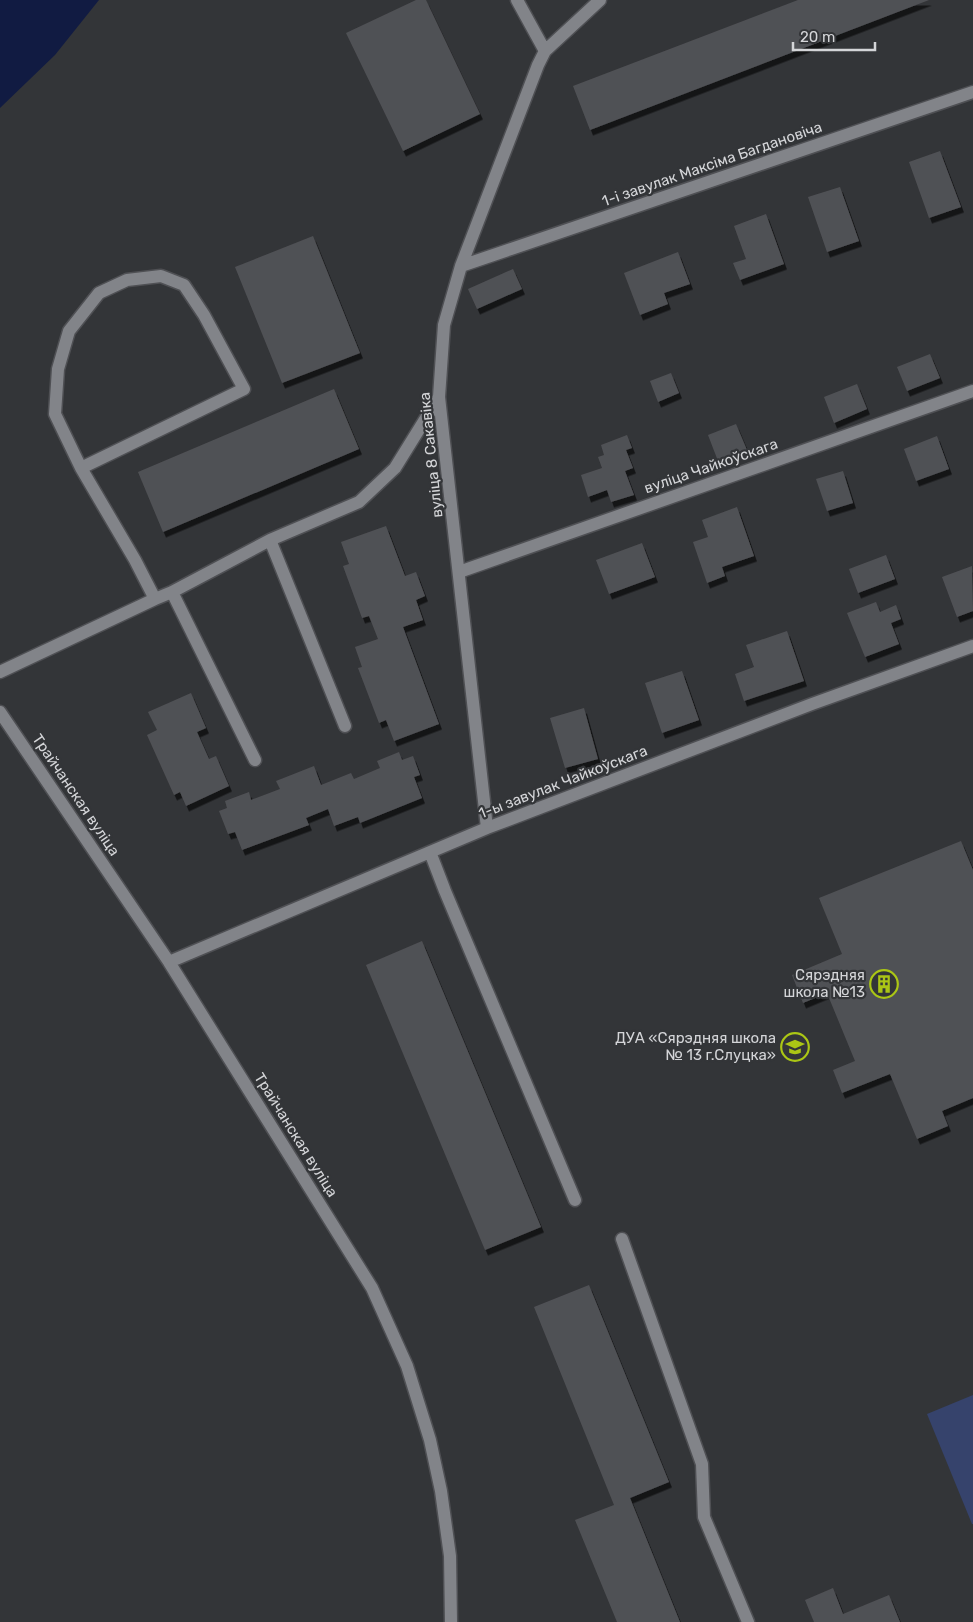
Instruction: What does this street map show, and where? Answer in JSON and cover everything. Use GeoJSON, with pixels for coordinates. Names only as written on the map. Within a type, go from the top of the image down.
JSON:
{"type":"FeatureCollection","features":[{"type":"Feature","properties":{"kind":"street"},"geometry":{"type":"LineString","coordinates":[[517,0],[545,51]]}},
{"type":"Feature","properties":{"kind":"street","name":"вуліца 8 Сакавіка"},"geometry":{"type":"LineString","coordinates":[[486,828],[439,397],[444,325],[461,266],[538,65],[545,51],[600,0]]}},
{"type":"Feature","properties":{"kind":"street","name":"1-і завулак Максіма Багдановіча"},"geometry":{"type":"LineString","coordinates":[[461,266],[973,92]]}},
{"type":"Feature","properties":{"kind":"street"},"geometry":{"type":"LineString","coordinates":[[81,468],[244,389],[204,315],[184,286],[161,276],[127,280],[99,293],[69,331],[58,370],[55,414],[81,468],[135,560],[154,599]]}},
{"type":"Feature","properties":{"kind":"street","name":"вуліца Чайкоўскага"},"geometry":{"type":"LineString","coordinates":[[459,572],[973,391]]}},
{"type":"Feature","properties":{"kind":"street"},"geometry":{"type":"LineString","coordinates":[[0,672],[172,592],[270,540],[358,502],[395,468],[439,397]]}},
{"type":"Feature","properties":{"kind":"street"},"geometry":{"type":"LineString","coordinates":[[270,540],[345,726]]}},
{"type":"Feature","properties":{"kind":"street"},"geometry":{"type":"LineString","coordinates":[[172,592],[255,760]]}},
{"type":"Feature","properties":{"kind":"street","name":"1-ы завулак Чайкоўскага"},"geometry":{"type":"LineString","coordinates":[[170,962],[486,828],[973,646]]}},
{"type":"Feature","properties":{"kind":"street","name":"Трайчанская вуліца"},"geometry":{"type":"LineString","coordinates":[[0,712],[170,962],[372,1288],[408,1366],[430,1440],[441,1491],[450,1556],[452,1622]]}},
{"type":"Feature","properties":{"kind":"street"},"geometry":{"type":"LineString","coordinates":[[430,852],[575,1200]]}},
{"type":"Feature","properties":{"kind":"street"},"geometry":{"type":"LineString","coordinates":[[622,1239],[702,1464],[704,1517],[748,1622]]}},
{"type":"Feature","properties":{"kind":"shaded area"},"geometry":{"type":"Polygon","coordinates":[[[0,0],[99,0],[55,55],[0,108],[0,0]]]}},
{"type":"Feature","properties":{"kind":"shaded area"},"geometry":{"type":"Polygon","coordinates":[[[973,1395],[973,1524],[972,1524],[927,1414],[973,1395]]]}},
{"type":"Feature","properties":{"kind":"building"},"geometry":{"type":"Polygon","coordinates":[[[416,0],[426,0],[480,114],[403,151],[346,33],[416,0]]]}},
{"type":"Feature","properties":{"kind":"building"},"geometry":{"type":"Polygon","coordinates":[[[798,0],[929,0],[590,130],[573,86],[798,0]]]}},
{"type":"Feature","properties":{"kind":"building"},"geometry":{"type":"Polygon","coordinates":[[[940,151],[961,207],[929,218],[909,162],[940,151]]]}},
{"type":"Feature","properties":{"kind":"building"},"geometry":{"type":"Polygon","coordinates":[[[840,187],[859,241],[827,252],[808,197],[840,187]]]}},
{"type":"Feature","properties":{"kind":"building"},"geometry":{"type":"Polygon","coordinates":[[[766,214],[784,264],[740,280],[733,263],[746,259],[734,226],[766,214]]]}},
{"type":"Feature","properties":{"kind":"building"},"geometry":{"type":"Polygon","coordinates":[[[313,236],[360,353],[282,383],[235,267],[313,236]]]}},
{"type":"Feature","properties":{"kind":"building"},"geometry":{"type":"Polygon","coordinates":[[[678,252],[690,284],[664,293],[668,304],[640,315],[624,273],[678,252]]]}},
{"type":"Feature","properties":{"kind":"building"},"geometry":{"type":"Polygon","coordinates":[[[513,269],[522,289],[477,309],[468,289],[513,269]]]}},
{"type":"Feature","properties":{"kind":"building"},"geometry":{"type":"Polygon","coordinates":[[[930,354],[940,378],[907,391],[897,367],[930,354]]]}},
{"type":"Feature","properties":{"kind":"building"},"geometry":{"type":"Polygon","coordinates":[[[671,373],[679,393],[658,402],[650,381],[671,373]]]}},
{"type":"Feature","properties":{"kind":"building"},"geometry":{"type":"Polygon","coordinates":[[[857,384],[867,409],[834,423],[824,397],[857,384]]]}},
{"type":"Feature","properties":{"kind":"building"},"geometry":{"type":"Polygon","coordinates":[[[334,389],[359,449],[163,532],[138,472],[334,389]]]}},
{"type":"Feature","properties":{"kind":"building"},"geometry":{"type":"Polygon","coordinates":[[[736,424],[747,450],[718,461],[708,435],[736,424]]]}},
{"type":"Feature","properties":{"kind":"building"},"geometry":{"type":"Polygon","coordinates":[[[627,435],[632,448],[626,450],[633,468],[625,471],[634,495],[611,502],[607,490],[588,497],[581,475],[602,468],[598,457],[604,455],[601,445],[627,435]]]}},
{"type":"Feature","properties":{"kind":"building"},"geometry":{"type":"Polygon","coordinates":[[[937,436],[949,469],[916,481],[904,449],[937,436]]]}},
{"type":"Feature","properties":{"kind":"building"},"geometry":{"type":"Polygon","coordinates":[[[843,471],[853,503],[827,511],[816,479],[843,471]]]}},
{"type":"Feature","properties":{"kind":"building"},"geometry":{"type":"Polygon","coordinates":[[[737,507],[754,556],[722,567],[725,576],[707,583],[693,542],[708,537],[702,520],[737,507]]]}},
{"type":"Feature","properties":{"kind":"building"},"geometry":{"type":"Polygon","coordinates":[[[386,526],[405,576],[416,572],[425,596],[416,600],[423,620],[403,627],[439,724],[394,741],[386,720],[379,723],[358,668],[362,667],[355,647],[378,639],[369,616],[362,618],[343,566],[349,564],[341,542],[386,526]]]}},
{"type":"Feature","properties":{"kind":"building"},"geometry":{"type":"Polygon","coordinates":[[[642,543],[655,577],[609,594],[596,560],[642,543]]]}},
{"type":"Feature","properties":{"kind":"building"},"geometry":{"type":"Polygon","coordinates":[[[886,555],[895,579],[858,593],[849,569],[886,555]]]}},
{"type":"Feature","properties":{"kind":"building"},"geometry":{"type":"Polygon","coordinates":[[[972,566],[973,611],[957,617],[942,577],[972,566]]]}},
{"type":"Feature","properties":{"kind":"building"},"geometry":{"type":"Polygon","coordinates":[[[876,602],[880,612],[896,605],[901,619],[891,623],[899,644],[865,657],[847,613],[876,602]]]}},
{"type":"Feature","properties":{"kind":"building"},"geometry":{"type":"Polygon","coordinates":[[[787,631],[804,681],[744,701],[735,674],[754,667],[746,645],[787,631]]]}},
{"type":"Feature","properties":{"kind":"building"},"geometry":{"type":"Polygon","coordinates":[[[682,671],[699,720],[662,733],[645,683],[682,671]]]}},
{"type":"Feature","properties":{"kind":"building"},"geometry":{"type":"Polygon","coordinates":[[[191,693],[206,728],[197,732],[209,759],[216,756],[229,786],[186,806],[180,792],[174,795],[147,735],[157,730],[148,712],[191,693]]]}},
{"type":"Feature","properties":{"kind":"building"},"geometry":{"type":"Polygon","coordinates":[[[584,708],[598,759],[565,768],[550,718],[584,708]]]}},
{"type":"Feature","properties":{"kind":"building"},"geometry":{"type":"Polygon","coordinates":[[[399,752],[402,760],[413,756],[420,775],[414,777],[422,798],[360,823],[358,817],[334,826],[328,809],[306,818],[309,825],[242,850],[235,832],[228,834],[219,811],[227,808],[225,801],[249,792],[251,800],[280,789],[276,781],[314,766],[321,785],[351,773],[354,779],[380,768],[377,761],[399,752]]]}},
{"type":"Feature","properties":{"kind":"building","name":"Сярэдняя школа №13"},"geometry":{"type":"Polygon","coordinates":[[[961,841],[973,870],[973,1098],[942,1111],[948,1126],[917,1139],[890,1074],[842,1093],[833,1070],[855,1061],[827,993],[803,1003],[792,975],[842,954],[819,898],[961,841]]]}},
{"type":"Feature","properties":{"kind":"building"},"geometry":{"type":"Polygon","coordinates":[[[422,941],[541,1227],[485,1250],[366,965],[422,941]]]}},
{"type":"Feature","properties":{"kind":"building"},"geometry":{"type":"Polygon","coordinates":[[[589,1285],[669,1482],[630,1498],[680,1622],[617,1622],[575,1520],[614,1505],[534,1307],[589,1285]]]}},
{"type":"Feature","properties":{"kind":"building"},"geometry":{"type":"Polygon","coordinates":[[[833,1588],[843,1614],[889,1595],[900,1622],[814,1622],[805,1600],[833,1588]]]}},
{"type":"Feature","properties":{"kind":"place","name":"Сярэдняя школа №13"},"geometry":{"type":"Point","coordinates":[884,984]}},
{"type":"Feature","properties":{"kind":"place","name":"ДУА «Сярэдняя школа № 13 г.Слуцка»"},"geometry":{"type":"Point","coordinates":[795,1047]}}]}
